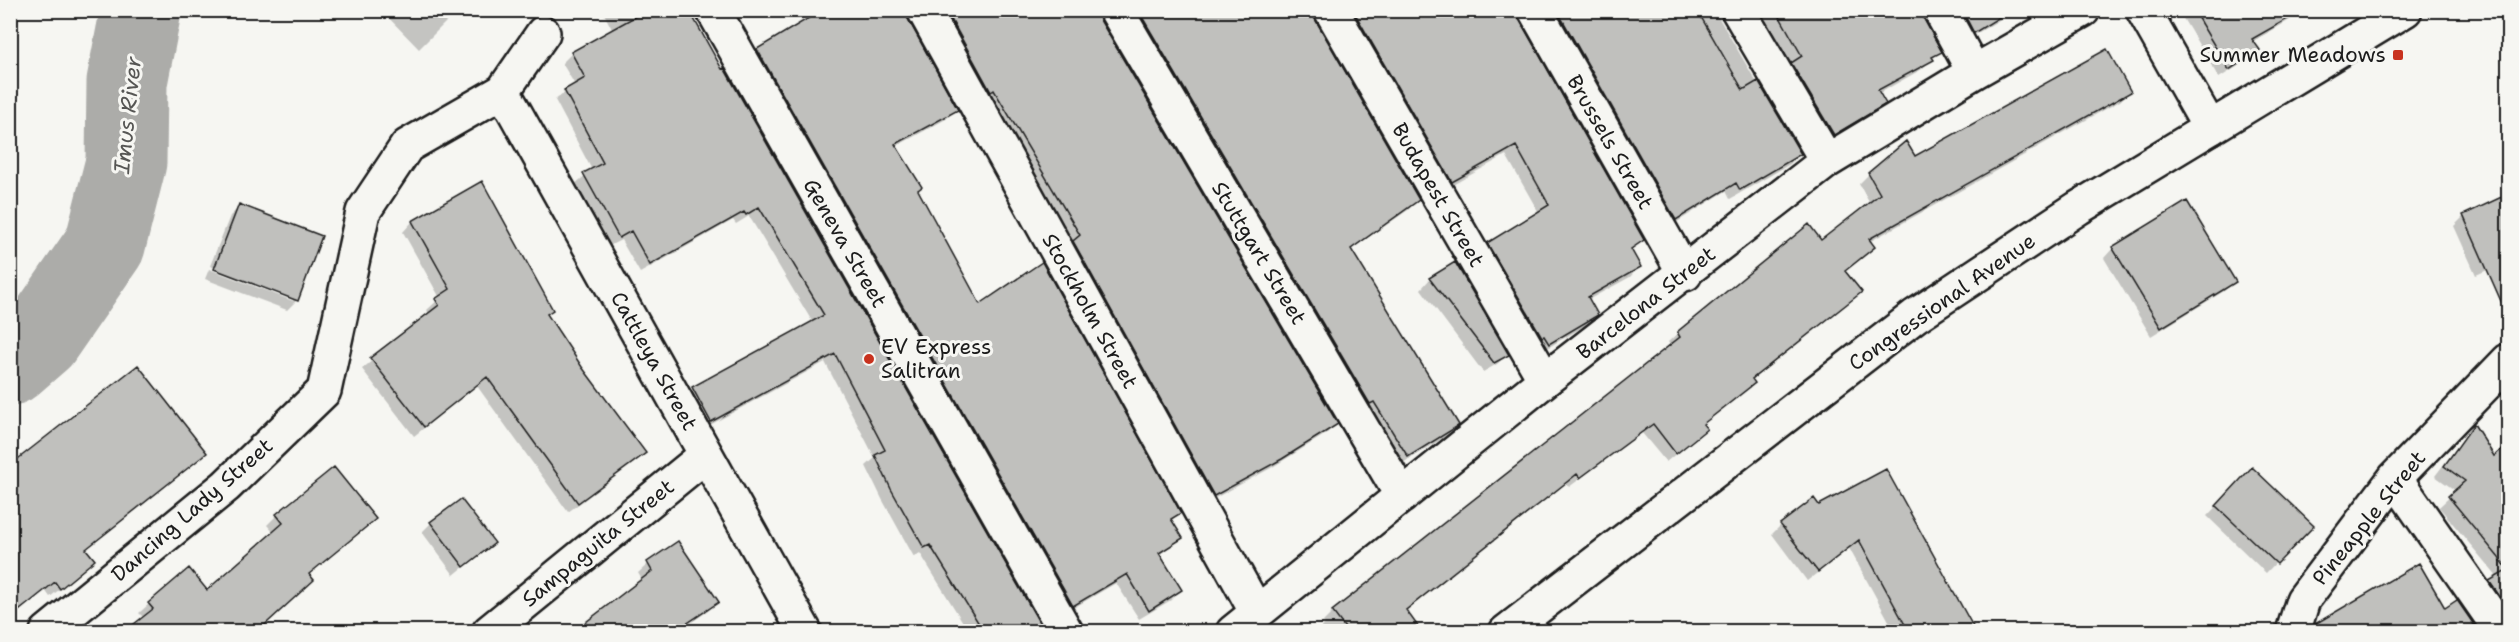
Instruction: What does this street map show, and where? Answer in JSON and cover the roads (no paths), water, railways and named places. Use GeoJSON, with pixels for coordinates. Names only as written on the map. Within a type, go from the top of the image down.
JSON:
{"type":"FeatureCollection","features":[{"type":"Feature","properties":{"kind":"street","name":"Geneva Street"},"geometry":{"type":"LineString","coordinates":[[713,10],[1066,632]]}},
{"type":"Feature","properties":{"kind":"street","name":"Stockholm Street"},"geometry":{"type":"LineString","coordinates":[[924,10],[1245,621]]}},
{"type":"Feature","properties":{"kind":"street","name":"Stuttgart Street"},"geometry":{"type":"LineString","coordinates":[[1116,10],[1402,496]]}},
{"type":"Feature","properties":{"kind":"street","name":"Budapest Street"},"geometry":{"type":"LineString","coordinates":[[1331,10],[1545,380]]}},
{"type":"Feature","properties":{"kind":"street","name":"Brussels Street"},"geometry":{"type":"LineString","coordinates":[[1535,10],[1685,274]]}},
{"type":"Feature","properties":{"kind":"street"},"geometry":{"type":"LineString","coordinates":[[1738,10],[1827,161]]}},
{"type":"Feature","properties":{"kind":"street"},"geometry":{"type":"LineString","coordinates":[[1940,10],[1974,72]]}},
{"type":"Feature","properties":{"kind":"street","name":"Barcelona Street"},"geometry":{"type":"LineString","coordinates":[[1245,621],[1545,380],[1685,274],[1827,161],[1974,72],[2083,10]]}},
{"type":"Feature","properties":{"kind":"street"},"geometry":{"type":"LineString","coordinates":[[2143,10],[2210,128]]}},
{"type":"Feature","properties":{"kind":"street","name":"Congressional Avenue"},"geometry":{"type":"LineString","coordinates":[[1506,632],[1915,316],[2078,208],[2405,10]]}},
{"type":"Feature","properties":{"kind":"street","name":"Dancing Lady Street"},"geometry":{"type":"LineString","coordinates":[[47,632],[226,486],[324,391],[363,212],[407,146],[503,91],[543,33]]}},
{"type":"Feature","properties":{"kind":"street","name":"Cattleya Street"},"geometry":{"type":"LineString","coordinates":[[503,91],[805,632]]}},
{"type":"Feature","properties":{"kind":"street","name":"Pineapple Street"},"geometry":{"type":"LineString","coordinates":[[2293,632],[2303,600],[2395,478],[2508,361]]}},
{"type":"Feature","properties":{"kind":"street","name":"Sampaguita Street"},"geometry":{"type":"LineString","coordinates":[[489,632],[706,455]]}},
{"type":"Feature","properties":{"kind":"street"},"geometry":{"type":"LineString","coordinates":[[2395,478],[2502,632]]}},
{"type":"Feature","properties":{"kind":"waterway","name":"Imus River"},"geometry":{"type":"LineString","coordinates":[[10,365],[40,339],[105,245],[126,162],[127,82],[141,10]]}},
{"type":"Feature","properties":{"kind":"place","name":"Summer Meadows"},"geometry":{"type":"Point","coordinates":[2398,55]}},
{"type":"Feature","properties":{"kind":"place","name":"EV Express Salitran"},"geometry":{"type":"Point","coordinates":[869,359]}}]}
